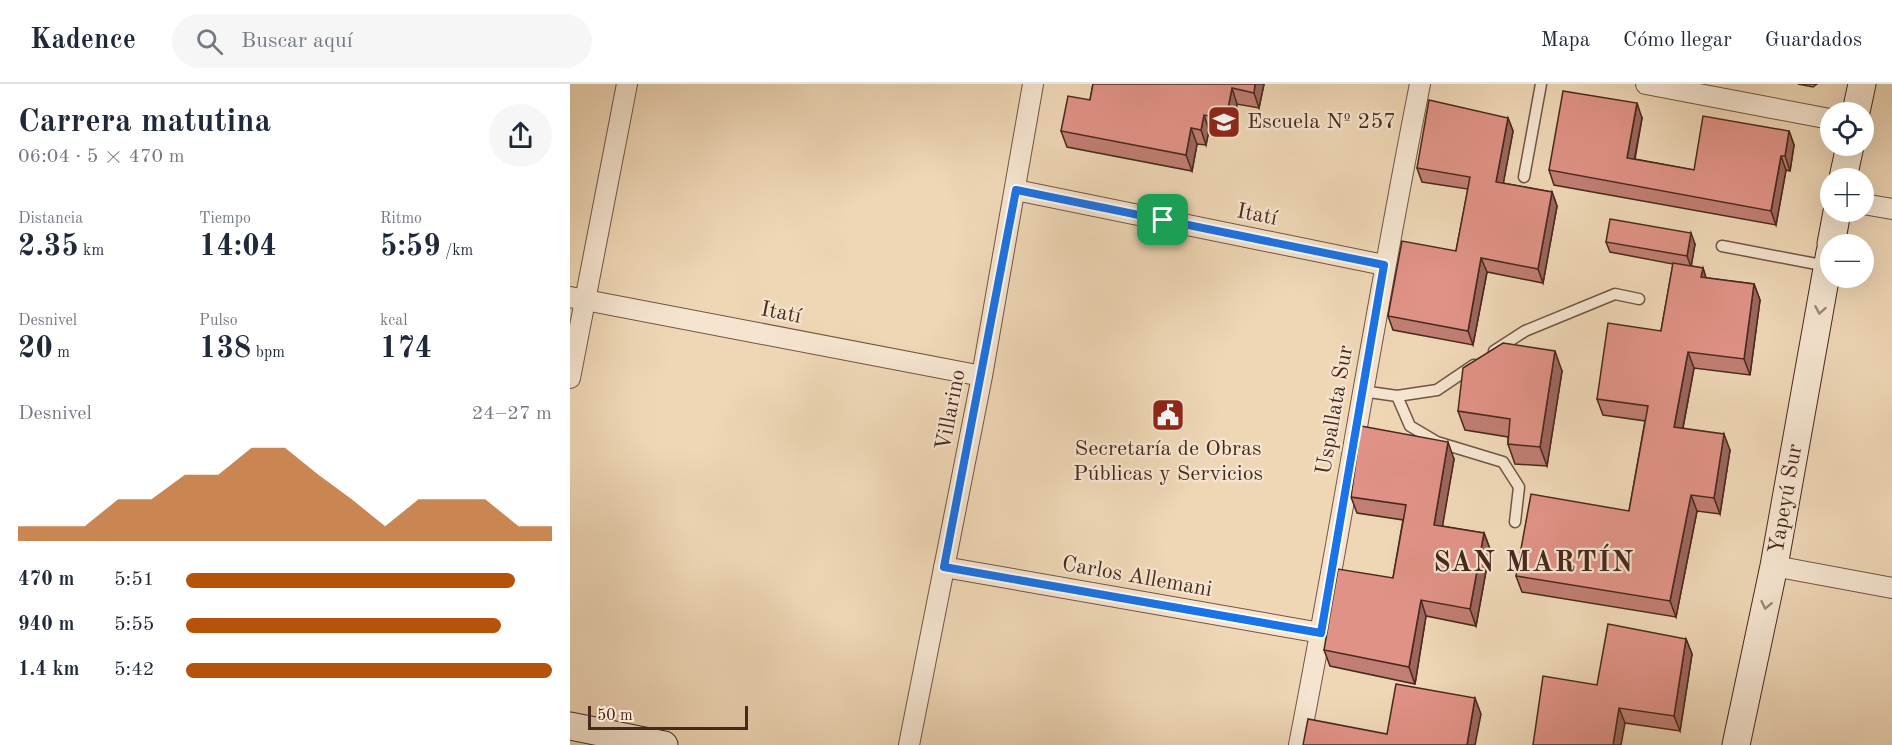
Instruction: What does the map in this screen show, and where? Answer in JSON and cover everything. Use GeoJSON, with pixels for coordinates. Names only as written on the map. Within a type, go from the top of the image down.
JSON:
{"type":"FeatureCollection","features":[{"type":"Feature","properties":{"kind":"street"},"geometry":{"type":"LineString","coordinates":[[570,378],[577,299],[627,84]]}},
{"type":"Feature","properties":{"kind":"street","name":"Villarino"},"geometry":{"type":"LineString","coordinates":[[909,745],[982,376],[1033,84]]}},
{"type":"Feature","properties":{"kind":"street","name":"Uspallata Sur"},"geometry":{"type":"LineString","coordinates":[[1299,745],[1321,633],[1384,265],[1420,84]]}},
{"type":"Feature","properties":{"kind":"street"},"geometry":{"type":"LineString","coordinates":[[1646,84],[1820,117]]}},
{"type":"Feature","properties":{"kind":"street"},"geometry":{"type":"LineString","coordinates":[[1858,102],[1862,84]]}},
{"type":"Feature","properties":{"kind":"street","name":"Itatí"},"geometry":{"type":"LineString","coordinates":[[1016,190],[1384,265]]}},
{"type":"Feature","properties":{"kind":"street"},"geometry":{"type":"LineString","coordinates":[[1874,206],[1892,209]]}},
{"type":"Feature","properties":{"kind":"street","name":"Yapeyú Sur"},"geometry":{"type":"LineString","coordinates":[[1736,745],[1774,566],[1824,288]]}},
{"type":"Feature","properties":{"kind":"street","name":"Itatí"},"geometry":{"type":"LineString","coordinates":[[577,299],[982,376]]}},
{"type":"Feature","properties":{"kind":"street"},"geometry":{"type":"LineString","coordinates":[[1774,566],[1892,588]]}},
{"type":"Feature","properties":{"kind":"street","name":"Carlos Allemani"},"geometry":{"type":"LineString","coordinates":[[944,567],[1321,633]]}},
{"type":"Feature","properties":{"kind":"street"},"geometry":{"type":"LineString","coordinates":[[570,726],[664,745]]}},
{"type":"Feature","properties":{"kind":"lane"},"geometry":{"type":"LineString","coordinates":[[1524,177],[1541,84]]}},
{"type":"Feature","properties":{"kind":"lane"},"geometry":{"type":"LineString","coordinates":[[1722,246],[1820,253]]}},
{"type":"Feature","properties":{"kind":"lane"},"geometry":{"type":"LineString","coordinates":[[1362,391],[1397,396],[1437,390],[1525,331],[1614,294],[1639,299]]}},
{"type":"Feature","properties":{"kind":"lane"},"geometry":{"type":"LineString","coordinates":[[1397,396],[1410,426],[1437,442],[1503,462],[1519,487],[1515,522]]}},
{"type":"Feature","properties":{"kind":"building","name":"Escuela Nº 257"},"geometry":{"type":"Polygon","coordinates":[[[1093,84],[1255,84],[1254,93],[1232,88],[1226,119],[1204,115],[1201,130],[1191,128],[1186,155],[1061,131],[1068,96],[1090,100],[1093,84]]]}},
{"type":"Feature","properties":{"kind":"building"},"geometry":{"type":"Polygon","coordinates":[[[1563,91],[1637,103],[1627,158],[1694,170],[1703,116],[1789,131],[1785,156],[1781,156],[1771,211],[1549,170],[1563,91]]]}},
{"type":"Feature","properties":{"kind":"building"},"geometry":{"type":"Polygon","coordinates":[[[1429,100],[1508,118],[1496,182],[1552,192],[1538,269],[1481,258],[1468,331],[1388,316],[1402,241],[1456,251],[1470,177],[1417,168],[1429,100]]]}},
{"type":"Feature","properties":{"kind":"building"},"geometry":{"type":"Polygon","coordinates":[[[1610,219],[1691,233],[1687,256],[1606,242],[1610,219]]]}},
{"type":"Feature","properties":{"kind":"building"},"geometry":{"type":"Polygon","coordinates":[[[1673,263],[1703,268],[1701,277],[1754,284],[1744,359],[1688,352],[1674,427],[1724,434],[1714,498],[1691,495],[1670,601],[1516,576],[1531,494],[1629,511],[1648,406],[1597,399],[1608,323],[1661,331],[1673,263]]]}},
{"type":"Feature","properties":{"kind":"building"},"geometry":{"type":"Polygon","coordinates":[[[1503,343],[1555,351],[1540,447],[1508,444],[1510,419],[1458,411],[1463,368],[1503,343]]]}},
{"type":"Feature","properties":{"kind":"building"},"geometry":{"type":"Polygon","coordinates":[[[1361,426],[1448,442],[1434,525],[1484,533],[1470,609],[1421,600],[1409,667],[1324,650],[1338,569],[1393,578],[1406,505],[1351,497],[1361,426]]]}},
{"type":"Feature","properties":{"kind":"building"},"geometry":{"type":"Polygon","coordinates":[[[1608,624],[1686,639],[1674,716],[1619,708],[1613,745],[1533,745],[1543,676],[1597,685],[1608,624]]]}},
{"type":"Feature","properties":{"kind":"building"},"geometry":{"type":"Polygon","coordinates":[[[1396,684],[1475,698],[1467,745],[1303,745],[1308,719],[1387,734],[1396,684]]]}},
{"type":"Feature","properties":{"kind":"place","name":"Escuela Nº 257"},"geometry":{"type":"Point","coordinates":[1224,122]}},
{"type":"Feature","properties":{"kind":"place","name":"Secretaría de Obras Públicas y Servicios"},"geometry":{"type":"Point","coordinates":[1168,415]}},
{"type":"Feature","properties":{"kind":"district","name":"SAN MARTÍN"},"geometry":{"type":"Point","coordinates":[1534,564]}},
{"type":"Feature","properties":{"kind":"route"},"geometry":{"type":"LineString","coordinates":[[1016,190],[1163,220],[1384,265],[1321,633],[944,567],[1016,190]]}}]}
